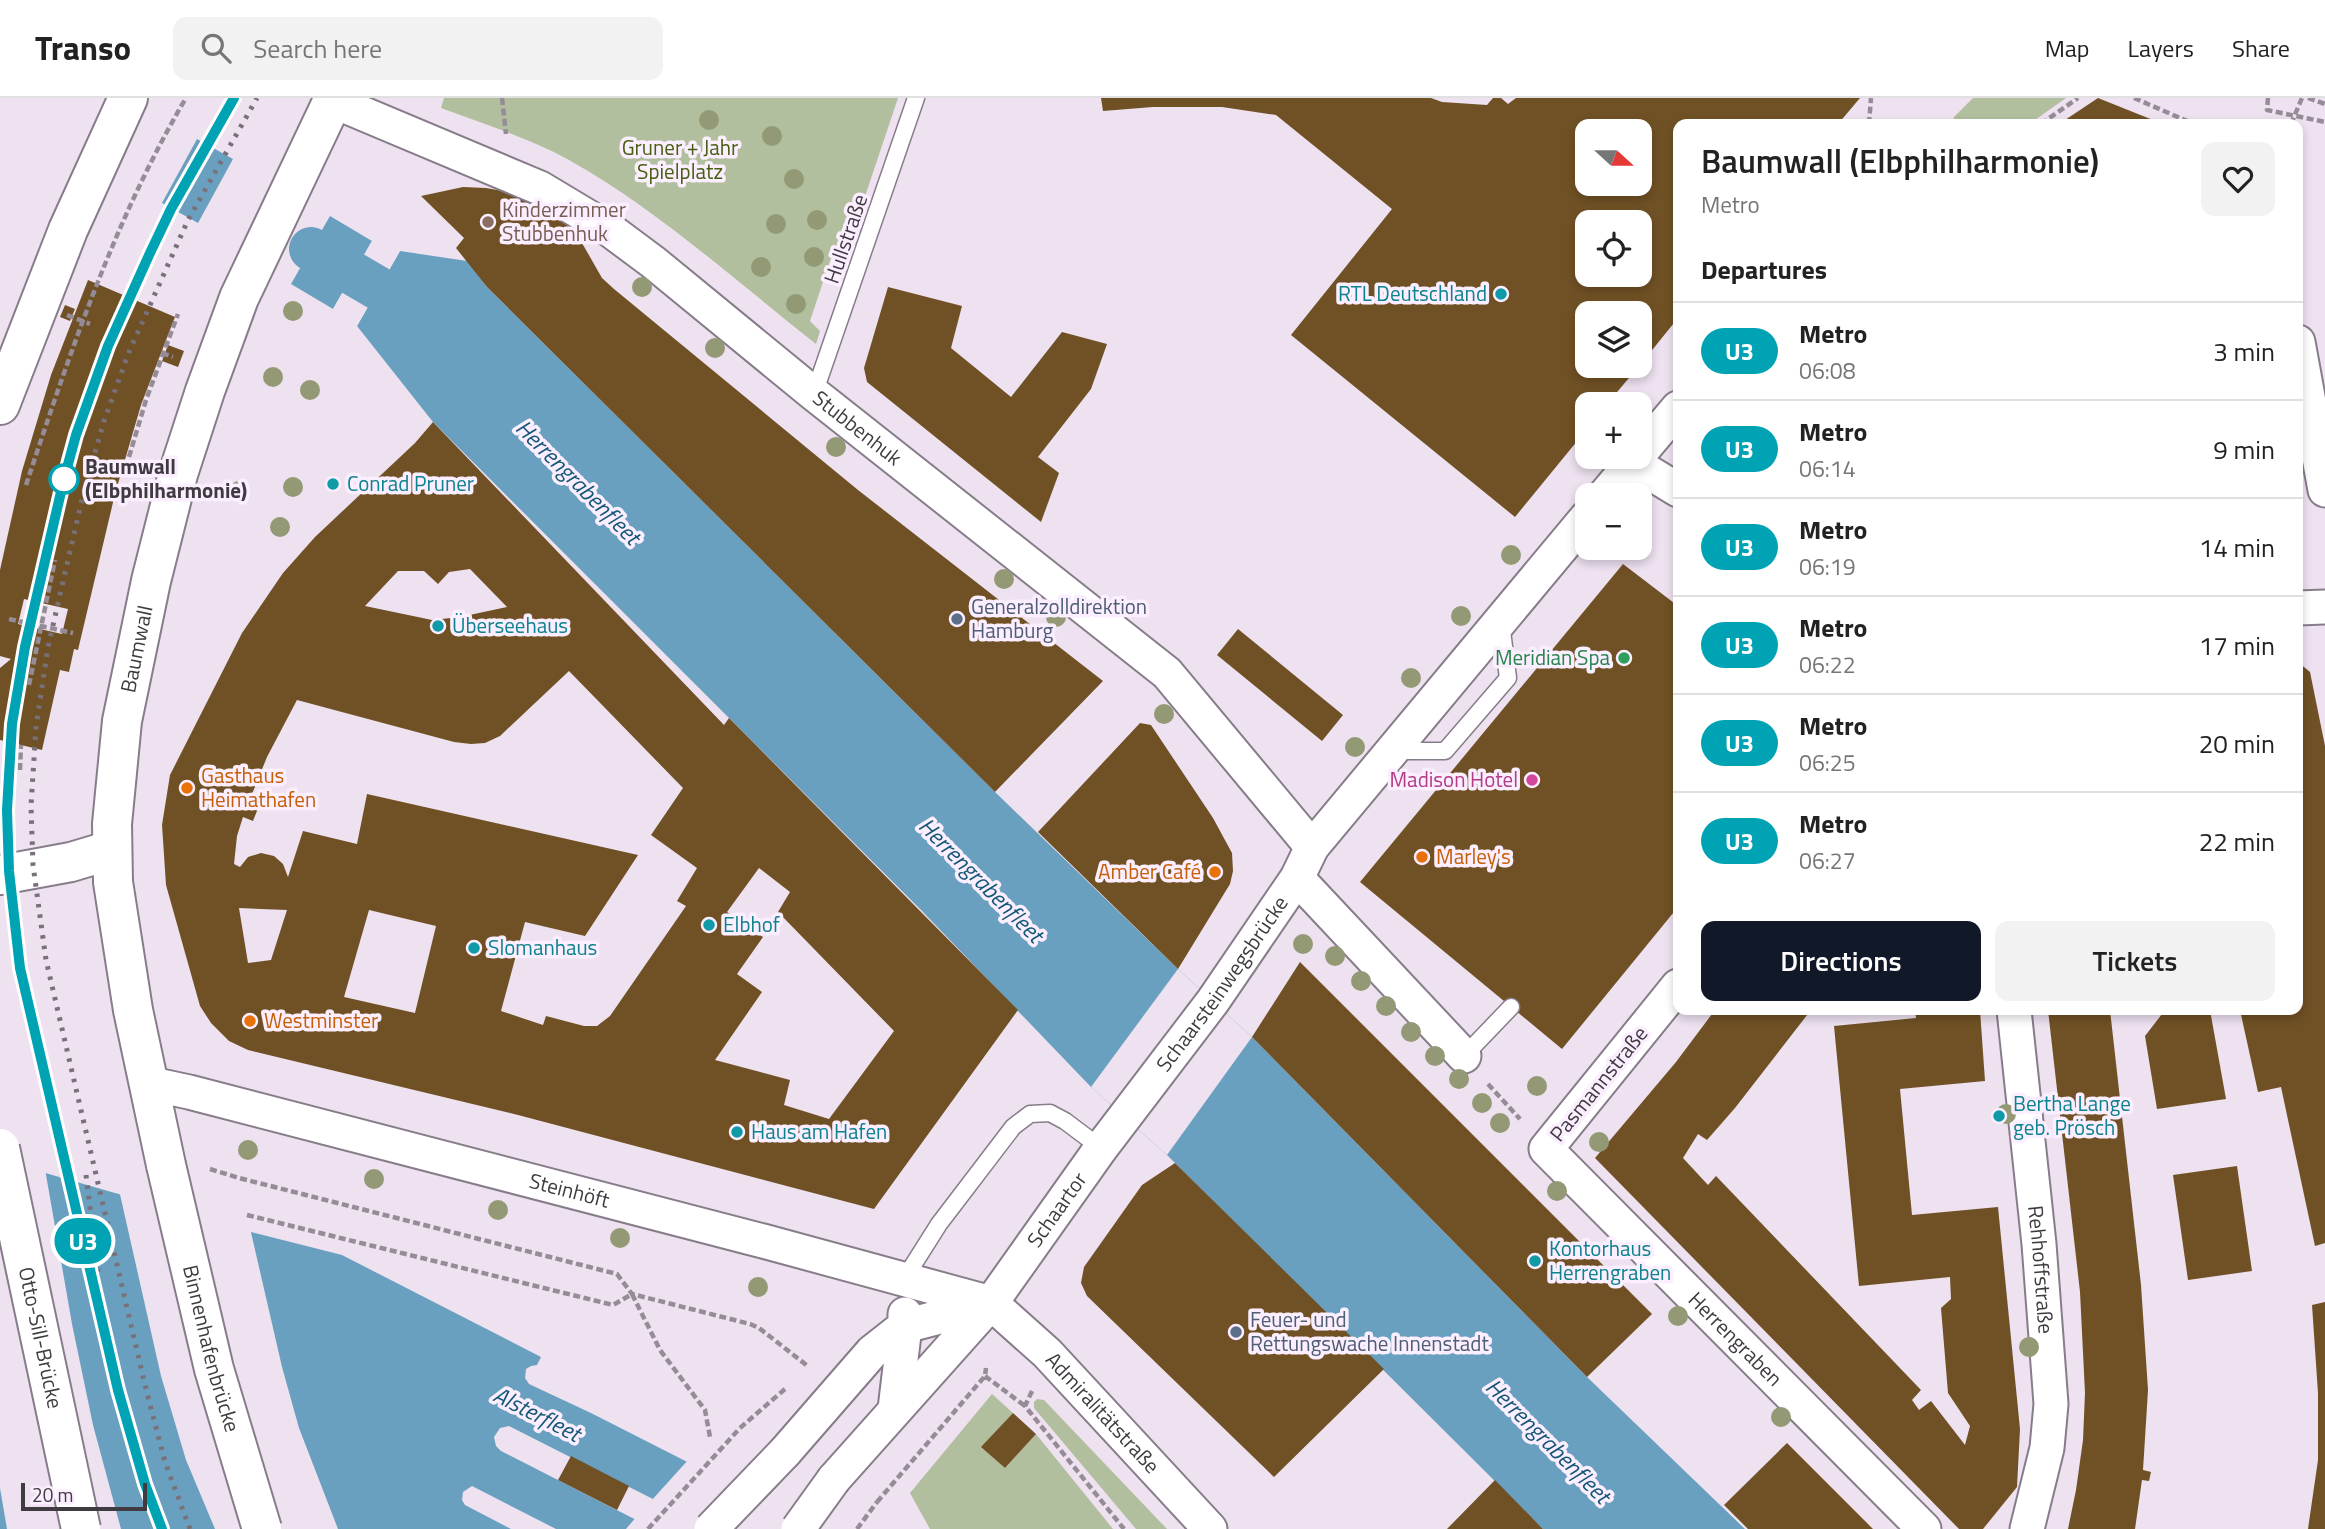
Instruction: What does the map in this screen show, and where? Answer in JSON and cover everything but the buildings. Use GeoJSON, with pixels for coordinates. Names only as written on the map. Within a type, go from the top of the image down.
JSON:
{"type":"FeatureCollection","features":[{"type":"Feature","properties":{"kind":"main road"},"geometry":{"type":"LineString","coordinates":[[0,405],[68,230],[128,98]]}},
{"type":"Feature","properties":{"kind":"main road","name":"Baumwall"},"geometry":{"type":"LineString","coordinates":[[166,1165],[147,1083],[117,914],[111,850],[114,789],[122,721],[178,474],[209,378],[239,298],[333,99]]}},
{"type":"Feature","properties":{"kind":"main road"},"geometry":{"type":"LineString","coordinates":[[0,875],[71,862],[111,850]]}},
{"type":"Feature","properties":{"kind":"main road","name":"Otto-Sill-Brücke"},"geometry":{"type":"LineString","coordinates":[[0,1148],[81,1529]]}},
{"type":"Feature","properties":{"kind":"main road","name":"Binnenhafenbrücke"},"geometry":{"type":"LineString","coordinates":[[166,1165],[214,1369],[262,1529]]}},
{"type":"Feature","properties":{"kind":"street","name":"Stubbenhuk"},"geometry":{"type":"LineString","coordinates":[[333,99],[540,188],[572,206],[653,262],[814,394],[1167,673],[1312,847]]}},
{"type":"Feature","properties":{"kind":"street"},"geometry":{"type":"LineString","coordinates":[[2303,369],[2325,490]]}},
{"type":"Feature","properties":{"kind":"street"},"geometry":{"type":"LineString","coordinates":[[1652,438],[1673,414]]}},
{"type":"Feature","properties":{"kind":"street"},"geometry":{"type":"LineString","coordinates":[[1615,483],[1626,469]]}},
{"type":"Feature","properties":{"kind":"street"},"geometry":{"type":"LineString","coordinates":[[1651,469],[1673,486]]}},
{"type":"Feature","properties":{"kind":"street","name":"Schaarsteinwegsbrücke"},"geometry":{"type":"LineString","coordinates":[[1125,1117],[1213,1001],[1297,878],[1312,847],[1575,531]]}},
{"type":"Feature","properties":{"kind":"street"},"geometry":{"type":"LineString","coordinates":[[2303,608],[2325,607]]}},
{"type":"Feature","properties":{"kind":"street"},"geometry":{"type":"LineString","coordinates":[[1297,878],[1464,1056]]}},
{"type":"Feature","properties":{"kind":"street","name":"Pasmannstraße"},"geometry":{"type":"LineString","coordinates":[[1546,1149],[1673,992]]}},
{"type":"Feature","properties":{"kind":"street","name":"Rehhoffstraße"},"geometry":{"type":"LineString","coordinates":[[2015,1015],[2039,1244],[2051,1404],[2044,1461],[2027,1529]]}},
{"type":"Feature","properties":{"kind":"street","name":"Steinhöft"},"geometry":{"type":"LineString","coordinates":[[147,1083],[763,1241],[991,1303]]}},
{"type":"Feature","properties":{"kind":"street","name":"Schaartor"},"geometry":{"type":"LineString","coordinates":[[798,1529],[834,1479],[991,1303],[1125,1117]]}},
{"type":"Feature","properties":{"kind":"street","name":"Herrengraben"},"geometry":{"type":"LineString","coordinates":[[1546,1149],[1924,1529]]}},
{"type":"Feature","properties":{"kind":"street"},"geometry":{"type":"LineString","coordinates":[[895,1409],[905,1326],[903,1281]]}},
{"type":"Feature","properties":{"kind":"street"},"geometry":{"type":"LineString","coordinates":[[711,1529],[785,1452],[872,1352],[905,1326],[991,1303]]}},
{"type":"Feature","properties":{"kind":"street","name":"Admiralitätstraße"},"geometry":{"type":"LineString","coordinates":[[991,1303],[1047,1353],[1210,1529]]}},
{"type":"Feature","properties":{"kind":"lane","name":"Hullstraße"},"geometry":{"type":"LineString","coordinates":[[814,394],[916,98]]}},
{"type":"Feature","properties":{"kind":"lane"},"geometry":{"type":"LineString","coordinates":[[1464,1056],[1511,1007]]}},
{"type":"Feature","properties":{"kind":"lane"},"geometry":{"type":"LineString","coordinates":[[903,1281],[939,1223],[1013,1127],[1030,1114],[1050,1113],[1101,1148]]}},
{"type":"Feature","properties":{"kind":"path"},"geometry":{"type":"LineString","coordinates":[[26,485],[62,379],[109,257],[137,191],[186,98]]}},
{"type":"Feature","properties":{"kind":"path"},"geometry":{"type":"LineString","coordinates":[[1870,119],[1871,98]]}},
{"type":"Feature","properties":{"kind":"path"},"geometry":{"type":"LineString","coordinates":[[2048,119],[2078,98]]}},
{"type":"Feature","properties":{"kind":"path"},"geometry":{"type":"LineString","coordinates":[[2134,98],[2181,119]]}},
{"type":"Feature","properties":{"kind":"path"},"geometry":{"type":"LineString","coordinates":[[2148,106],[2152,98]]}},
{"type":"Feature","properties":{"kind":"path"},"geometry":{"type":"LineString","coordinates":[[2268,98],[2267,110],[2325,121]]}},
{"type":"Feature","properties":{"kind":"path"},"geometry":{"type":"LineString","coordinates":[[2293,119],[2302,98]]}},
{"type":"Feature","properties":{"kind":"path"},"geometry":{"type":"LineString","coordinates":[[2308,98],[2325,104]]}},
{"type":"Feature","properties":{"kind":"path"},"geometry":{"type":"LineString","coordinates":[[126,467],[178,314]]}},
{"type":"Feature","properties":{"kind":"path"},"geometry":{"type":"LineString","coordinates":[[67,315],[90,324]]}},
{"type":"Feature","properties":{"kind":"path"},"geometry":{"type":"LineString","coordinates":[[163,353],[173,357]]}},
{"type":"Feature","properties":{"kind":"path"},"geometry":{"type":"LineString","coordinates":[[29,685],[55,560]]}},
{"type":"Feature","properties":{"kind":"path"},"geometry":{"type":"LineString","coordinates":[[9,619],[73,633]]}},
{"type":"Feature","properties":{"kind":"path"},"geometry":{"type":"LineString","coordinates":[[20,770],[21,745]]}},
{"type":"Feature","properties":{"kind":"path"},"geometry":{"type":"LineString","coordinates":[[1464,1056],[1546,1149]]}},
{"type":"Feature","properties":{"kind":"path"},"geometry":{"type":"LineString","coordinates":[[210,1169],[617,1274],[632,1294],[660,1350],[705,1410],[710,1437]]}},
{"type":"Feature","properties":{"kind":"path"},"geometry":{"type":"LineString","coordinates":[[247,1214],[612,1305],[632,1294],[750,1324],[759,1328],[809,1368]]}},
{"type":"Feature","properties":{"kind":"path"},"geometry":{"type":"LineString","coordinates":[[1025,1406],[1047,1353]]}},
{"type":"Feature","properties":{"kind":"path"},"geometry":{"type":"LineString","coordinates":[[985,1376],[1025,1406],[1124,1529]]}},
{"type":"Feature","properties":{"kind":"path"},"geometry":{"type":"LineString","coordinates":[[648,1529],[740,1428]]}},
{"type":"Feature","properties":{"kind":"path"},"geometry":{"type":"LineString","coordinates":[[857,1529],[877,1502]]}},
{"type":"Feature","properties":{"kind":"green space","name":"Gruner + Jahr Spielplatz"},"geometry":{"type":"Polygon","coordinates":[[[444,98],[898,98],[846,253],[832,255],[810,321],[820,331],[816,344],[696,247],[634,201],[569,160],[538,145],[441,108],[444,98]]]}},
{"type":"Feature","properties":{"kind":"green space"},"geometry":{"type":"Polygon","coordinates":[[[1973,98],[2066,98],[2036,119],[1954,117],[1973,98]]]}},
{"type":"Feature","properties":{"kind":"green space"},"geometry":{"type":"Polygon","coordinates":[[[992,1394],[1013,1413],[982,1447],[1005,1468],[1036,1434],[1113,1529],[930,1529],[910,1493],[992,1394]]]}},
{"type":"Feature","properties":{"kind":"green space"},"geometry":{"type":"Polygon","coordinates":[[[1037,1399],[1044,1400],[1167,1529],[1136,1529],[1034,1408],[1037,1399]]]}},
{"type":"Feature","properties":{"kind":"water"},"geometry":{"type":"Polygon","coordinates":[[[197,139],[233,159],[198,223],[162,203],[197,139]]]}},
{"type":"Feature","properties":{"kind":"water"},"geometry":{"type":"Polygon","coordinates":[[[330,216],[372,241],[333,309],[291,284],[330,216]]]}},
{"type":"Feature","properties":{"kind":"water"},"geometry":{"type":"Polygon","coordinates":[[[400,251],[467,261],[487,287],[995,792],[1252,1037],[1587,1377],[1745,1529],[1543,1529],[1167,1155],[1091,1087],[922,911],[433,422],[357,326],[400,251]]]}},
{"type":"Feature","properties":{"kind":"water","name":"Alsterfleet"},"geometry":{"type":"Polygon","coordinates":[[[0,1160],[251,1232],[342,1255],[541,1357],[537,1365],[526,1369],[525,1378],[529,1384],[819,1529],[712,1529],[509,1426],[500,1428],[494,1437],[496,1446],[501,1451],[654,1529],[556,1529],[472,1486],[463,1492],[462,1500],[465,1505],[511,1529],[0,1529],[0,1160]]]}},
{"type":"Feature","properties":{"kind":"pier"},"geometry":{"type":"Polygon","coordinates":[[[372,241],[376,243],[336,311],[333,309],[372,241]]]}},
{"type":"Feature","properties":{"kind":"pier"},"geometry":{"type":"Polygon","coordinates":[[[396,249],[400,251],[357,326],[354,324],[396,249]]]}},
{"type":"Feature","properties":{"kind":"pier"},"geometry":{"type":"Polygon","coordinates":[[[1178,969],[1252,1037],[1167,1155],[1091,1087],[1178,969]]]}},
{"type":"Feature","properties":{"kind":"pier"},"geometry":{"type":"Polygon","coordinates":[[[0,1156],[45,1169],[93,1425],[121,1529],[7,1529],[0,1488],[0,1156]]]}},
{"type":"Feature","properties":{"kind":"pier"},"geometry":{"type":"Polygon","coordinates":[[[119,1190],[250,1228],[299,1428],[338,1529],[215,1529],[186,1460],[161,1376],[119,1190]]]}},
{"type":"Feature","properties":{"kind":"pier"},"geometry":{"type":"Polygon","coordinates":[[[689,1459],[822,1529],[705,1529],[651,1501],[689,1459]]]}},
{"type":"Feature","properties":{"kind":"pier"},"geometry":{"type":"Polygon","coordinates":[[[637,1516],[656,1526],[658,1529],[626,1529],[637,1516]]]}},
{"type":"Feature","properties":{"kind":"waterway","name":"Herrengrabenfleet"},"geometry":{"type":"LineString","coordinates":[[311,249],[388,294],[421,327]]}},
{"type":"Feature","properties":{"kind":"railway"},"geometry":{"type":"LineString","coordinates":[[162,1529],[145,1484],[118,1390],[20,968],[9,871],[7,810],[12,724],[25,647],[76,435],[129,298],[171,209],[234,98]]}},
{"type":"Feature","properties":{"kind":"railway"},"geometry":{"type":"LineString","coordinates":[[190,1529],[165,1462],[145,1385],[46,960],[33,865],[31,806],[36,727],[48,647],[83,495],[104,421],[129,352],[188,220],[257,98]]}},
{"type":"Feature","properties":{"kind":"railway"},"geometry":{"type":"LineString","coordinates":[[86,1175],[98,1272]]}},
{"type":"Feature","properties":{"kind":"metro line","name":"U3"},"geometry":{"type":"LineString","coordinates":[[162,1529],[145,1484],[118,1390],[20,968],[9,871],[7,810],[12,724],[25,647],[76,435],[108,346],[150,253],[171,209],[234,98]]}},
{"type":"Feature","properties":{"kind":"place","name":"Kinderzimmer Stubbenhuk"},"geometry":{"type":"Point","coordinates":[488,222]}},
{"type":"Feature","properties":{"kind":"place","name":"RTL Deutschland"},"geometry":{"type":"Point","coordinates":[1501,294]}},
{"type":"Feature","properties":{"kind":"place","name":"Baumwall (Elbphilharmonie)"},"geometry":{"type":"Point","coordinates":[64,479]}},
{"type":"Feature","properties":{"kind":"place","name":"Conrad Pruner"},"geometry":{"type":"Point","coordinates":[333,484]}},
{"type":"Feature","properties":{"kind":"place","name":"Generalzolldirektion Hamburg"},"geometry":{"type":"Point","coordinates":[957,619]}},
{"type":"Feature","properties":{"kind":"place","name":"Überseehaus"},"geometry":{"type":"Point","coordinates":[438,626]}},
{"type":"Feature","properties":{"kind":"place","name":"Meridian Spa"},"geometry":{"type":"Point","coordinates":[1624,658]}},
{"type":"Feature","properties":{"kind":"place","name":"Madison Hotel"},"geometry":{"type":"Point","coordinates":[1532,780]}},
{"type":"Feature","properties":{"kind":"place","name":"Gasthaus Heimathafen"},"geometry":{"type":"Point","coordinates":[187,788]}},
{"type":"Feature","properties":{"kind":"place","name":"Marley's"},"geometry":{"type":"Point","coordinates":[1422,857]}},
{"type":"Feature","properties":{"kind":"place","name":"Amber Café"},"geometry":{"type":"Point","coordinates":[1215,872]}},
{"type":"Feature","properties":{"kind":"place","name":"Elbhof"},"geometry":{"type":"Point","coordinates":[709,925]}},
{"type":"Feature","properties":{"kind":"place","name":"Slomanhaus"},"geometry":{"type":"Point","coordinates":[474,948]}},
{"type":"Feature","properties":{"kind":"place","name":"Westminster"},"geometry":{"type":"Point","coordinates":[250,1021]}},
{"type":"Feature","properties":{"kind":"place","name":"Bertha Lange geb. Prösch"},"geometry":{"type":"Point","coordinates":[1999,1116]}},
{"type":"Feature","properties":{"kind":"place","name":"Haus am Hafen"},"geometry":{"type":"Point","coordinates":[737,1132]}},
{"type":"Feature","properties":{"kind":"place","name":"Kontorhaus Herrengraben"},"geometry":{"type":"Point","coordinates":[1535,1261]}},
{"type":"Feature","properties":{"kind":"place","name":"Feuer- und Rettungswache Innenstadt"},"geometry":{"type":"Point","coordinates":[1236,1332]}}]}
